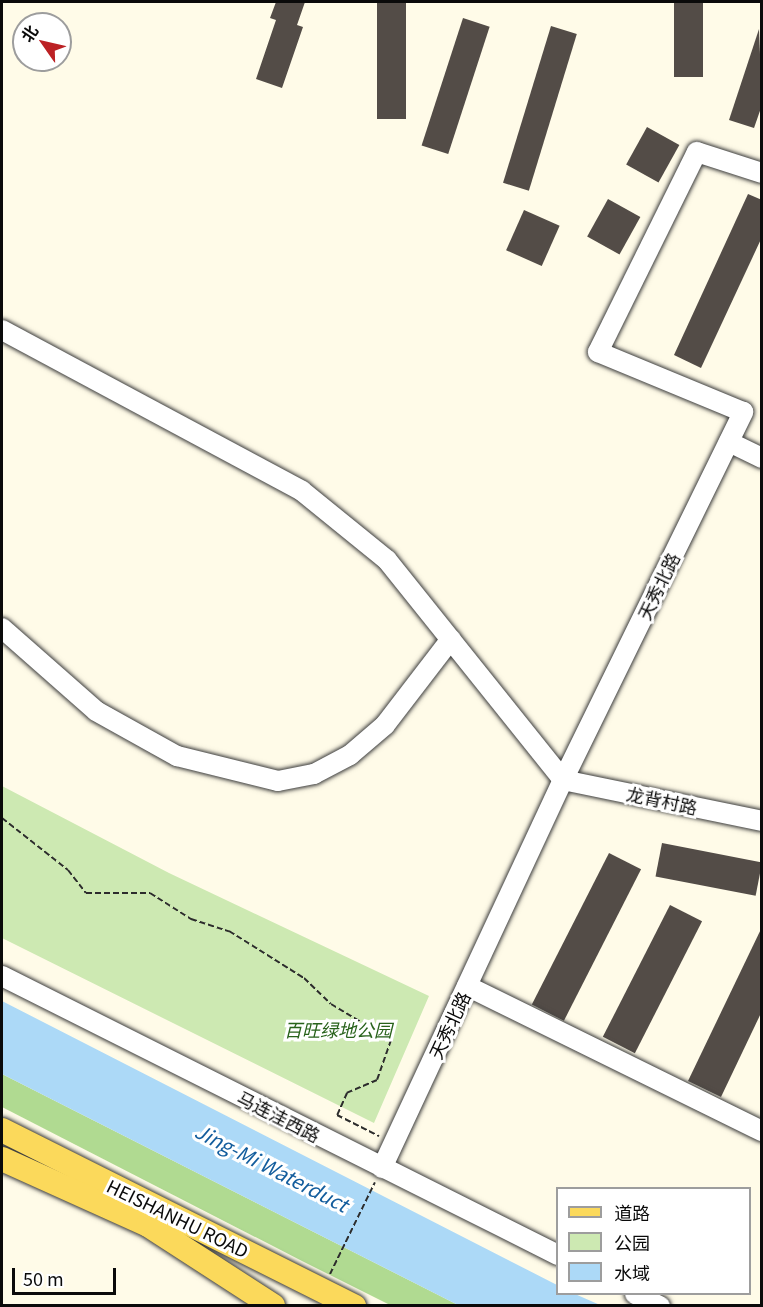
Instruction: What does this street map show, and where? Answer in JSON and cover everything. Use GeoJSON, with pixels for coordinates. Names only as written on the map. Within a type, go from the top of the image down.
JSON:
{"type":"FeatureCollection","features":[{"type":"Feature","properties":{"kind":"main road","name":"HEISHANHU ROAD"},"geometry":{"type":"LineString","coordinates":[[2,1130],[354,1305]]}},
{"type":"Feature","properties":{"kind":"main road","name":"HEISHANHU ROAD"},"geometry":{"type":"LineString","coordinates":[[2,1159],[148,1225],[273,1305]]}},
{"type":"Feature","properties":{"kind":"street","name":"天秀北路"},"geometry":{"type":"LineString","coordinates":[[382,1168],[563,780],[743,412],[598,352],[697,152],[762,173]]}},
{"type":"Feature","properties":{"kind":"street"},"geometry":{"type":"LineString","coordinates":[[2,330],[302,491],[387,560],[563,780]]}},
{"type":"Feature","properties":{"kind":"street"},"geometry":{"type":"LineString","coordinates":[[729,442],[762,458]]}},
{"type":"Feature","properties":{"kind":"street"},"geometry":{"type":"LineString","coordinates":[[2,628],[96,711],[177,756],[278,781],[314,774],[350,755],[385,725],[451,639]]}},
{"type":"Feature","properties":{"kind":"street","name":"龙背村路"},"geometry":{"type":"LineString","coordinates":[[563,780],[762,820]]}},
{"type":"Feature","properties":{"kind":"street","name":"马连洼西路"},"geometry":{"type":"LineString","coordinates":[[2,976],[556,1254]]}},
{"type":"Feature","properties":{"kind":"street"},"geometry":{"type":"LineString","coordinates":[[467,986],[762,1131]]}},
{"type":"Feature","properties":{"kind":"street"},"geometry":{"type":"LineString","coordinates":[[639,1295],[660,1305]]}},
{"type":"Feature","properties":{"kind":"path"},"geometry":{"type":"LineString","coordinates":[[2,818],[68,870],[86,893],[150,893],[190,919],[229,931],[304,978],[331,1004],[391,1040],[377,1080],[347,1093],[337,1115],[394,1142]]}},
{"type":"Feature","properties":{"kind":"path"},"geometry":{"type":"LineString","coordinates":[[323,1290],[382,1168]]}},
{"type":"Feature","properties":{"kind":"green space","name":"百旺绿地公园"},"geometry":{"type":"Polygon","coordinates":[[[2,786],[169,873],[429,996],[374,1123],[2,938],[2,786]]]}},
{"type":"Feature","properties":{"kind":"green space"},"geometry":{"type":"Polygon","coordinates":[[[2,1074],[458,1305],[390,1305],[302,1261],[2,1107],[2,1074]]]}},
{"type":"Feature","properties":{"kind":"water","name":"Jing-Mi Waterduct"},"geometry":{"type":"Polygon","coordinates":[[[2,1001],[556,1284],[556,1295],[577,1295],[600,1305],[458,1305],[2,1074],[2,1001]]]}},
{"type":"Feature","properties":{"kind":"building"},"geometry":{"type":"Polygon","coordinates":[[[276,2],[305,2],[297,25],[303,27],[282,88],[256,79],[276,20],[270,18],[276,2]]]}},
{"type":"Feature","properties":{"kind":"building"},"geometry":{"type":"Polygon","coordinates":[[[377,2],[406,2],[406,119],[377,119],[377,2]]]}},
{"type":"Feature","properties":{"kind":"building"},"geometry":{"type":"Polygon","coordinates":[[[674,2],[703,2],[703,77],[674,77],[674,2]]]}},
{"type":"Feature","properties":{"kind":"building"},"geometry":{"type":"Polygon","coordinates":[[[463,18],[490,27],[448,154],[422,145],[463,18]]]}},
{"type":"Feature","properties":{"kind":"building"},"geometry":{"type":"Polygon","coordinates":[[[551,26],[577,34],[529,191],[503,183],[551,26]]]}},
{"type":"Feature","properties":{"kind":"building"},"geometry":{"type":"Polygon","coordinates":[[[759,29],[762,105],[754,128],[729,120],[759,29]]]}},
{"type":"Feature","properties":{"kind":"building"},"geometry":{"type":"Polygon","coordinates":[[[647,127],[679,145],[659,183],[626,165],[647,127]]]}},
{"type":"Feature","properties":{"kind":"building"},"geometry":{"type":"Polygon","coordinates":[[[748,194],[762,200],[762,237],[701,368],[674,355],[748,194]]]}},
{"type":"Feature","properties":{"kind":"building"},"geometry":{"type":"Polygon","coordinates":[[[608,199],[640,217],[620,255],[587,237],[608,199]]]}},
{"type":"Feature","properties":{"kind":"building"},"geometry":{"type":"Polygon","coordinates":[[[524,210],[560,226],[542,266],[506,250],[524,210]]]}},
{"type":"Feature","properties":{"kind":"building"},"geometry":{"type":"Polygon","coordinates":[[[662,843],[762,862],[756,896],[656,876],[662,843]]]}},
{"type":"Feature","properties":{"kind":"building"},"geometry":{"type":"Polygon","coordinates":[[[609,853],[641,869],[564,1021],[532,1004],[609,853]]]}},
{"type":"Feature","properties":{"kind":"building"},"geometry":{"type":"Polygon","coordinates":[[[670,905],[702,921],[635,1053],[603,1037],[670,905]]]}},
{"type":"Feature","properties":{"kind":"building"},"geometry":{"type":"Polygon","coordinates":[[[762,927],[762,1011],[721,1097],[688,1081],[762,927]]]}}]}
